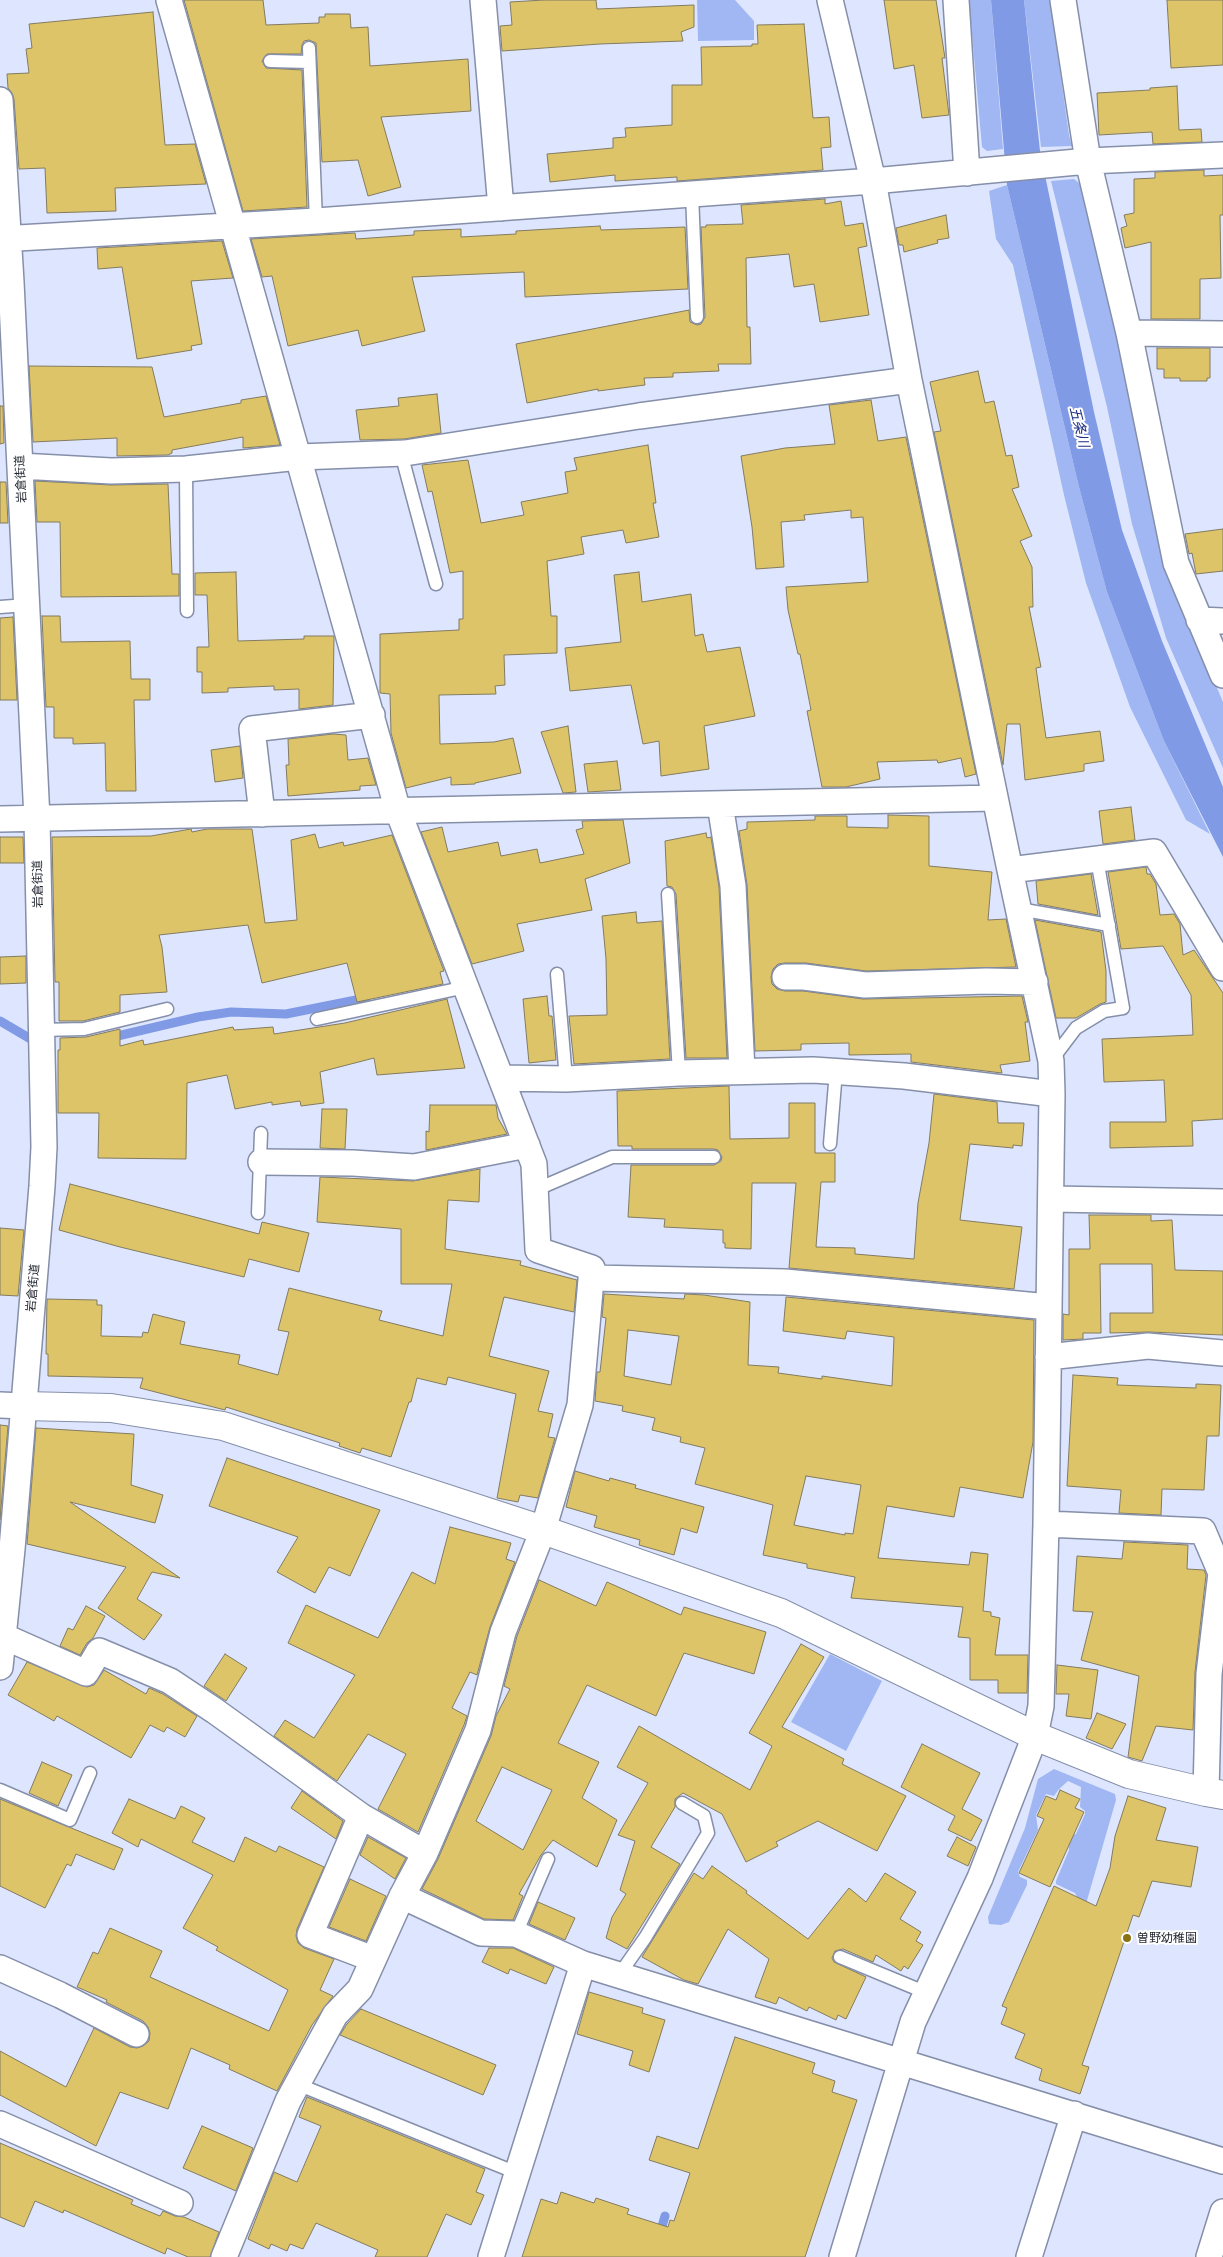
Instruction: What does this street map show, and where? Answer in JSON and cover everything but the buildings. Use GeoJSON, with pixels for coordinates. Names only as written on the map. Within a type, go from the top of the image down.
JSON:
{"type":"FeatureCollection","features":[{"type":"Feature","properties":{"kind":"street"},"geometry":{"type":"LineString","coordinates":[[169,0],[398,811],[534,1164],[538,1250],[592,1268],[580,1405],[543,1530],[503,1632],[478,1730],[425,1852],[402,1896],[360,1989],[335,2015],[288,2101],[224,2257]]}},
{"type":"Feature","properties":{"kind":"street"},"geometry":{"type":"LineString","coordinates":[[483,0],[501,208]]}},
{"type":"Feature","properties":{"kind":"street"},"geometry":{"type":"LineString","coordinates":[[830,0],[873,181],[909,380],[1051,1061],[1052,1094],[1046,1524],[1041,1706],[1034,1736],[980,1878],[914,2022],[842,2257]]}},
{"type":"Feature","properties":{"kind":"street"},"geometry":{"type":"LineString","coordinates":[[956,0],[975,172]]}},
{"type":"Feature","properties":{"kind":"street"},"geometry":{"type":"LineString","coordinates":[[1063,0],[1082,162],[1129,333],[1176,563],[1211,621],[1223,675]]}},
{"type":"Feature","properties":{"kind":"street","name":"岩倉街道"},"geometry":{"type":"LineString","coordinates":[[0,100],[8,379],[20,466],[37,819],[43,1174],[12,1405],[4,1622],[0,1667]]}},
{"type":"Feature","properties":{"kind":"street"},"geometry":{"type":"LineString","coordinates":[[4,239],[234,227],[873,181],[1082,162],[1223,155]]}},
{"type":"Feature","properties":{"kind":"street"},"geometry":{"type":"LineString","coordinates":[[1129,333],[1223,334]]}},
{"type":"Feature","properties":{"kind":"street"},"geometry":{"type":"LineString","coordinates":[[20,466],[111,470],[186,469],[299,457],[401,453],[639,416],[909,380]]}},
{"type":"Feature","properties":{"kind":"street"},"geometry":{"type":"LineString","coordinates":[[262,814],[252,730],[372,715]]}},
{"type":"Feature","properties":{"kind":"street"},"geometry":{"type":"LineString","coordinates":[[0,819],[995,798]]}},
{"type":"Feature","properties":{"kind":"street"},"geometry":{"type":"LineString","coordinates":[[720,804],[733,886],[742,1071]]}},
{"type":"Feature","properties":{"kind":"street"},"geometry":{"type":"LineString","coordinates":[[1010,870],[1154,852],[1223,968]]}},
{"type":"Feature","properties":{"kind":"street"},"geometry":{"type":"LineString","coordinates":[[785,977],[804,976],[865,985],[986,981],[1035,982]]}},
{"type":"Feature","properties":{"kind":"street"},"geometry":{"type":"LineString","coordinates":[[502,1078],[566,1079],[679,1073],[813,1070],[904,1076],[1052,1094]]}},
{"type":"Feature","properties":{"kind":"street"},"geometry":{"type":"LineString","coordinates":[[261,1162],[353,1163],[414,1167],[527,1145]]}},
{"type":"Feature","properties":{"kind":"street"},"geometry":{"type":"LineString","coordinates":[[1051,1199],[1223,1202]]}},
{"type":"Feature","properties":{"kind":"street"},"geometry":{"type":"LineString","coordinates":[[592,1278],[784,1282],[1049,1307]]}},
{"type":"Feature","properties":{"kind":"street"},"geometry":{"type":"LineString","coordinates":[[1048,1358],[1148,1346],[1223,1352]]}},
{"type":"Feature","properties":{"kind":"street"},"geometry":{"type":"LineString","coordinates":[[12,1405],[111,1408],[223,1426],[543,1530],[781,1613],[1034,1736],[1129,1774],[1214,1794],[1216,1675],[1222,1574],[1202,1531],[1046,1524]]}},
{"type":"Feature","properties":{"kind":"street"},"geometry":{"type":"LineString","coordinates":[[4,1622],[86,1673],[99,1651],[170,1681],[361,1816],[425,1852]]}},
{"type":"Feature","properties":{"kind":"street"},"geometry":{"type":"LineString","coordinates":[[361,1816],[310,1935],[373,1959]]}},
{"type":"Feature","properties":{"kind":"street"},"geometry":{"type":"LineString","coordinates":[[402,1896],[481,1933],[516,1934],[583,1964],[1223,2161]]}},
{"type":"Feature","properties":{"kind":"street"},"geometry":{"type":"LineString","coordinates":[[491,2257],[583,1964]]}},
{"type":"Feature","properties":{"kind":"street"},"geometry":{"type":"LineString","coordinates":[[0,1968],[60,1995],[136,2034]]}},
{"type":"Feature","properties":{"kind":"street"},"geometry":{"type":"LineString","coordinates":[[1029,2257],[1074,2114]]}},
{"type":"Feature","properties":{"kind":"street"},"geometry":{"type":"LineString","coordinates":[[0,2124],[180,2203]]}},
{"type":"Feature","properties":{"kind":"street"},"geometry":{"type":"LineString","coordinates":[[1209,2257],[1223,2212]]}},
{"type":"Feature","properties":{"kind":"lane"},"geometry":{"type":"LineString","coordinates":[[309,48],[316,221]]}},
{"type":"Feature","properties":{"kind":"lane"},"geometry":{"type":"LineString","coordinates":[[270,61],[309,62]]}},
{"type":"Feature","properties":{"kind":"lane"},"geometry":{"type":"LineString","coordinates":[[692,194],[697,317]]}},
{"type":"Feature","properties":{"kind":"lane"},"geometry":{"type":"LineString","coordinates":[[401,453],[436,584]]}},
{"type":"Feature","properties":{"kind":"lane"},"geometry":{"type":"LineString","coordinates":[[186,469],[187,611]]}},
{"type":"Feature","properties":{"kind":"lane"},"geometry":{"type":"LineString","coordinates":[[0,607],[27,605]]}},
{"type":"Feature","properties":{"kind":"lane"},"geometry":{"type":"LineString","coordinates":[[1051,1061],[1076,1028],[1104,1011],[1123,1008],[1097,859]]}},
{"type":"Feature","properties":{"kind":"lane"},"geometry":{"type":"LineString","coordinates":[[668,894],[679,1073]]}},
{"type":"Feature","properties":{"kind":"lane"},"geometry":{"type":"LineString","coordinates":[[1019,909],[1109,925]]}},
{"type":"Feature","properties":{"kind":"lane"},"geometry":{"type":"LineString","coordinates":[[558,974],[566,1079]]}},
{"type":"Feature","properties":{"kind":"lane"},"geometry":{"type":"LineString","coordinates":[[317,1019],[466,987]]}},
{"type":"Feature","properties":{"kind":"lane"},"geometry":{"type":"LineString","coordinates":[[41,1030],[84,1029],[167,1009]]}},
{"type":"Feature","properties":{"kind":"lane"},"geometry":{"type":"LineString","coordinates":[[830,1144],[836,1071]]}},
{"type":"Feature","properties":{"kind":"lane"},"geometry":{"type":"LineString","coordinates":[[258,1213],[261,1133]]}},
{"type":"Feature","properties":{"kind":"lane"},"geometry":{"type":"LineString","coordinates":[[535,1190],[612,1157],[714,1157]]}},
{"type":"Feature","properties":{"kind":"lane"},"geometry":{"type":"LineString","coordinates":[[0,1790],[70,1820],[90,1773]]}},
{"type":"Feature","properties":{"kind":"lane"},"geometry":{"type":"LineString","coordinates":[[619,1975],[645,1938],[708,1833],[704,1816],[682,1803]]}},
{"type":"Feature","properties":{"kind":"lane"},"geometry":{"type":"LineString","coordinates":[[516,1934],[548,1859]]}},
{"type":"Feature","properties":{"kind":"lane"},"geometry":{"type":"LineString","coordinates":[[840,1958],[927,1993]]}},
{"type":"Feature","properties":{"kind":"lane"},"geometry":{"type":"LineString","coordinates":[[297,2084],[517,2173]]}},
{"type":"Feature","properties":{"kind":"shaded area"},"geometry":{"type":"Polygon","coordinates":[[[697,0],[735,0],[754,21],[754,40],[698,41],[697,0]]]}},
{"type":"Feature","properties":{"kind":"shaded area"},"geometry":{"type":"Polygon","coordinates":[[[969,0],[991,0],[1003,149],[987,151],[982,147],[969,0]]]}},
{"type":"Feature","properties":{"kind":"shaded area"},"geometry":{"type":"Polygon","coordinates":[[[1024,0],[1050,0],[1072,146],[1041,147],[1024,0]]]}},
{"type":"Feature","properties":{"kind":"shaded area"},"geometry":{"type":"Polygon","coordinates":[[[1074,179],[1083,186],[1119,331],[1154,508],[1155,527],[1163,560],[1223,702],[1223,768],[1166,638],[1132,524],[1107,407],[1051,181],[1074,179]]]}},
{"type":"Feature","properties":{"kind":"shaded area"},"geometry":{"type":"Polygon","coordinates":[[[1007,185],[1079,487],[1107,592],[1164,741],[1210,834],[1186,820],[1130,707],[1086,583],[1064,495],[1013,265],[996,239],[989,191],[1007,185]]]}},
{"type":"Feature","properties":{"kind":"shaded area"},"geometry":{"type":"Polygon","coordinates":[[[830,1654],[882,1681],[846,1751],[791,1722],[830,1654]]]}},
{"type":"Feature","properties":{"kind":"shaded area"},"geometry":{"type":"Polygon","coordinates":[[[1054,1769],[1115,1794],[1116,1800],[1077,1935],[1077,1897],[1075,1893],[1056,1884],[1069,1850],[1068,1836],[1076,1834],[1085,1814],[1085,1811],[1080,1807],[1081,1787],[1068,1781],[1054,1796],[1046,1794],[1036,1815],[1038,1830],[1018,1872],[1020,1877],[1027,1880],[1027,1885],[1009,1922],[1001,1925],[989,1924],[988,1917],[1025,1828],[1038,1779],[1054,1769]]]}},
{"type":"Feature","properties":{"kind":"water","name":"五条川"},"geometry":{"type":"Polygon","coordinates":[[[991,0],[1024,0],[1040,151],[1094,412],[1122,530],[1162,641],[1223,787],[1223,857],[1164,741],[1107,592],[1079,487],[1007,185],[991,0]]]}},
{"type":"Feature","properties":{"kind":"waterway"},"geometry":{"type":"LineString","coordinates":[[109,1038],[198,1017],[231,1012],[286,1014],[366,998]]}},
{"type":"Feature","properties":{"kind":"waterway"},"geometry":{"type":"LineString","coordinates":[[0,1021],[29,1038]]}},
{"type":"Feature","properties":{"kind":"waterway"},"geometry":{"type":"LineString","coordinates":[[653,2257],[665,2216]]}},
{"type":"Feature","properties":{"kind":"place","name":"曽野幼稚園"},"geometry":{"type":"Point","coordinates":[1127,1938]}}]}
